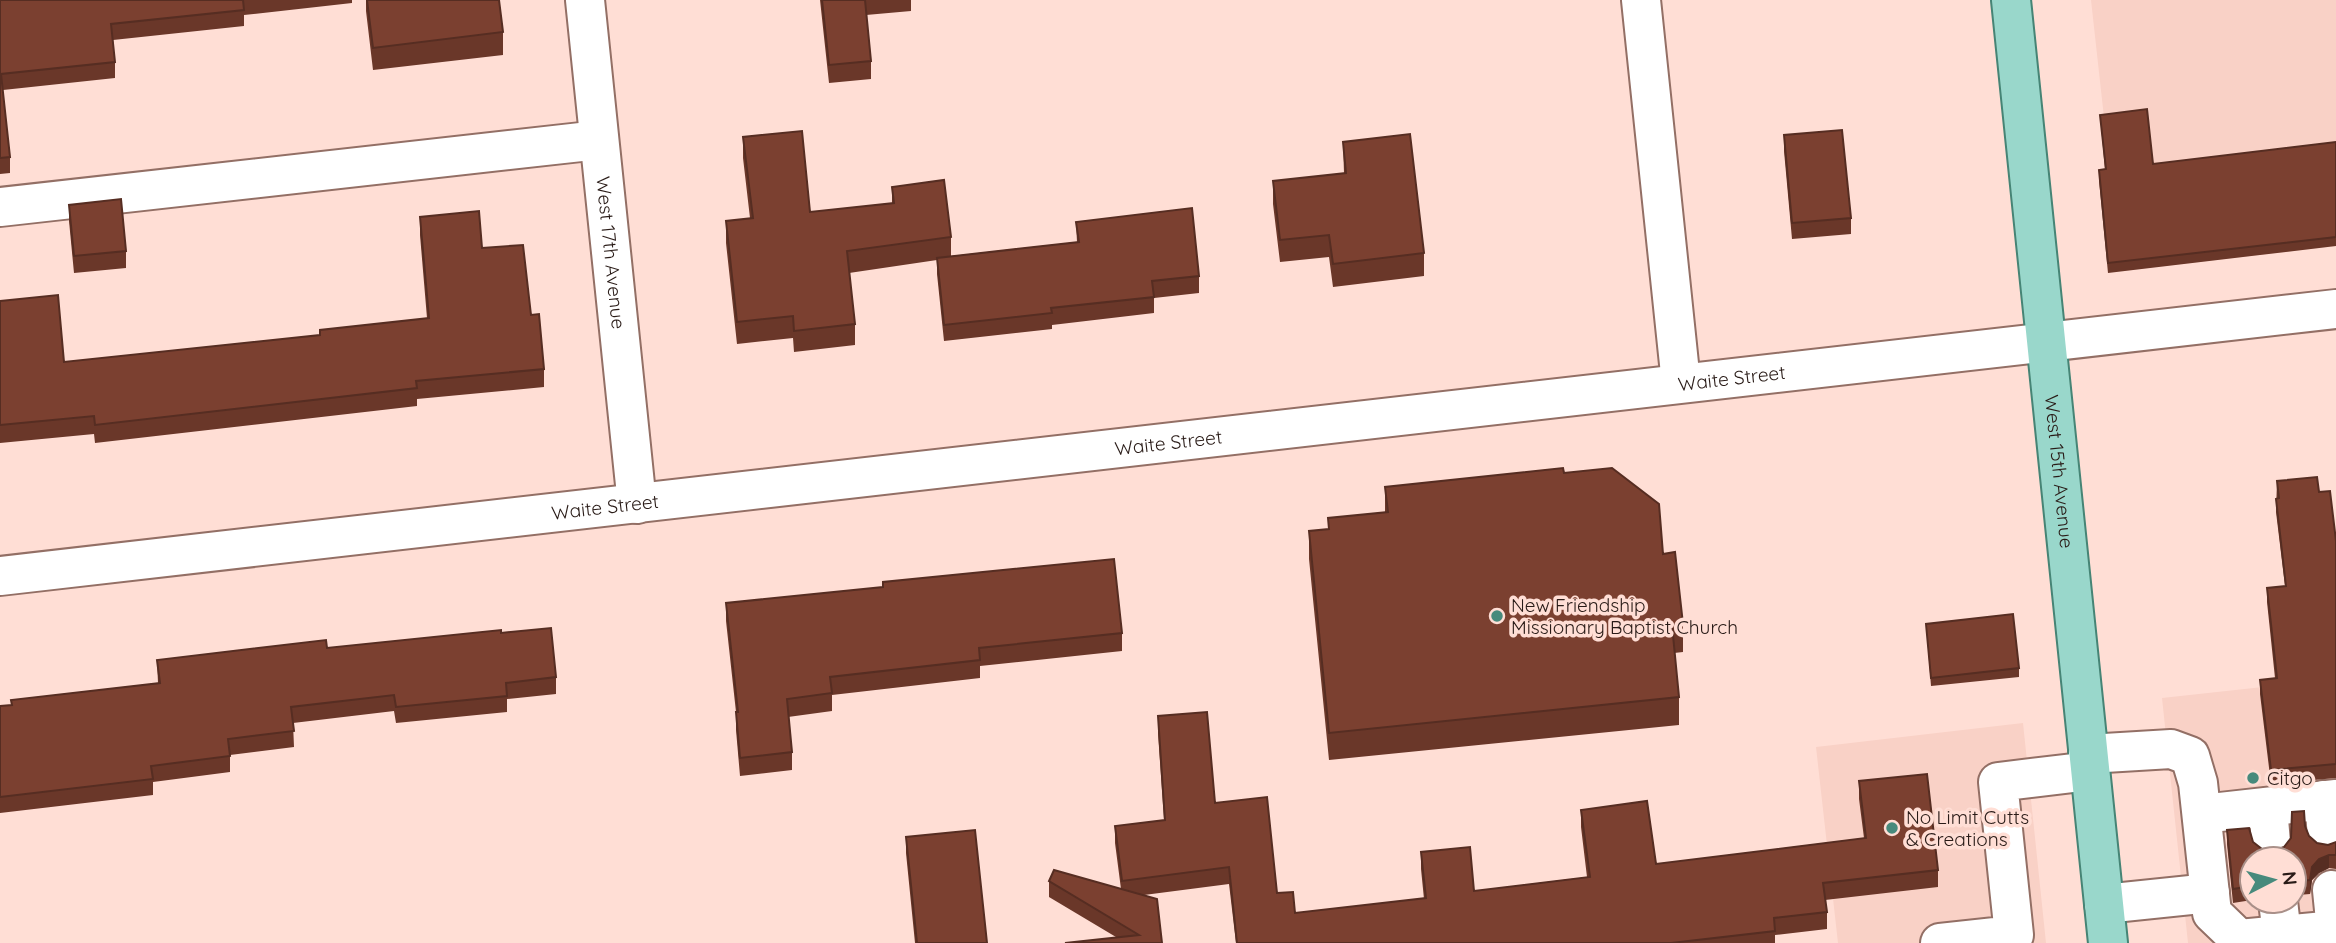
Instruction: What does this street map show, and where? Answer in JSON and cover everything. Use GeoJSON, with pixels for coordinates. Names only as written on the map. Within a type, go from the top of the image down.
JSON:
{"type":"FeatureCollection","features":[{"type":"Feature","properties":{"kind":"main road","name":"West 15th Avenue"},"geometry":{"type":"LineString","coordinates":[[2011,0],[2108,943]]}},
{"type":"Feature","properties":{"kind":"street","name":"West 17th Avenue"},"geometry":{"type":"LineString","coordinates":[[585,0],[636,504]]}},
{"type":"Feature","properties":{"kind":"street"},"geometry":{"type":"LineString","coordinates":[[1641,0],[1682,383]]}},
{"type":"Feature","properties":{"kind":"street"},"geometry":{"type":"LineString","coordinates":[[0,207],[599,140]]}},
{"type":"Feature","properties":{"kind":"street","name":"Waite Street"},"geometry":{"type":"LineString","coordinates":[[0,576],[2336,309]]}},
{"type":"Feature","properties":{"kind":"street"},"geometry":{"type":"LineString","coordinates":[[1940,943],[2014,935],[1998,782],[2171,749],[2190,756],[2198,783],[2212,913],[2239,941],[2280,918],[2336,930],[2332,890]]}},
{"type":"Feature","properties":{"kind":"street"},"geometry":{"type":"LineString","coordinates":[[2202,814],[2269,825],[2329,812]]}},
{"type":"Feature","properties":{"kind":"street"},"geometry":{"type":"LineString","coordinates":[[2104,904],[2210,893]]}},
{"type":"Feature","properties":{"kind":"shaded area"},"geometry":{"type":"Polygon","coordinates":[[[2091,0],[2336,0],[2336,246],[2121,271],[2091,0]]]}},
{"type":"Feature","properties":{"kind":"shaded area","name":"Citgo"},"geometry":{"type":"Polygon","coordinates":[[[2336,679],[2336,943],[2188,943],[2162,698],[2336,679]]]}},
{"type":"Feature","properties":{"kind":"shaded area"},"geometry":{"type":"Polygon","coordinates":[[[2023,723],[2046,943],[1838,943],[1816,747],[2023,723]]]}},
{"type":"Feature","properties":{"kind":"building"},"geometry":{"type":"Polygon","coordinates":[[[0,0],[243,0],[244,10],[111,24],[115,62],[1,74],[10,157],[0,158],[0,0]]]}},
{"type":"Feature","properties":{"kind":"building"},"geometry":{"type":"Polygon","coordinates":[[[367,0],[499,0],[503,32],[373,48],[367,0]]]}},
{"type":"Feature","properties":{"kind":"building"},"geometry":{"type":"Polygon","coordinates":[[[822,0],[865,0],[871,61],[829,65],[822,0]]]}},
{"type":"Feature","properties":{"kind":"building"},"geometry":{"type":"Polygon","coordinates":[[[2147,109],[2153,164],[2336,142],[2336,237],[2108,263],[2099,170],[2106,169],[2100,115],[2147,109]]]}},
{"type":"Feature","properties":{"kind":"building"},"geometry":{"type":"Polygon","coordinates":[[[1842,130],[1851,218],[1792,223],[1784,135],[1842,130]]]}},
{"type":"Feature","properties":{"kind":"building"},"geometry":{"type":"Polygon","coordinates":[[[802,131],[810,212],[894,203],[892,187],[944,180],[951,237],[847,251],[855,324],[794,331],[793,316],[737,322],[726,221],[753,218],[743,137],[802,131]]]}},
{"type":"Feature","properties":{"kind":"building"},"geometry":{"type":"Polygon","coordinates":[[[1410,134],[1424,253],[1333,264],[1329,235],[1280,240],[1273,181],[1346,173],[1343,142],[1410,134]]]}},
{"type":"Feature","properties":{"kind":"building"},"geometry":{"type":"Polygon","coordinates":[[[121,199],[126,251],[74,256],[69,205],[121,199]]]}},
{"type":"Feature","properties":{"kind":"building"},"geometry":{"type":"Polygon","coordinates":[[[1192,208],[1199,276],[1152,281],[1154,297],[1051,308],[1052,313],[944,325],[937,258],[1079,242],[1076,222],[1192,208]]]}},
{"type":"Feature","properties":{"kind":"building"},"geometry":{"type":"Polygon","coordinates":[[[479,211],[482,248],[523,245],[531,315],[539,314],[544,369],[416,381],[417,388],[95,425],[94,416],[0,425],[0,301],[58,295],[64,362],[320,335],[320,330],[429,318],[420,217],[479,211]]]}},
{"type":"Feature","properties":{"kind":"building","name":"New Friendship Missionary Baptist Church"},"geometry":{"type":"Polygon","coordinates":[[[1563,468],[1564,473],[1612,468],[1659,504],[1663,554],[1675,552],[1683,624],[1672,625],[1679,697],[1329,733],[1309,531],[1329,529],[1328,518],[1388,512],[1385,487],[1563,468]]]}},
{"type":"Feature","properties":{"kind":"building"},"geometry":{"type":"Polygon","coordinates":[[[2317,477],[2319,492],[2330,491],[2336,541],[2336,764],[2271,770],[2260,680],[2277,678],[2267,588],[2286,586],[2276,499],[2279,498],[2277,481],[2317,477]]]}},
{"type":"Feature","properties":{"kind":"building"},"geometry":{"type":"Polygon","coordinates":[[[1114,559],[1122,633],[979,648],[980,660],[830,677],[832,693],[787,699],[792,752],[740,758],[738,712],[726,603],[883,587],[883,582],[1114,559]]]}},
{"type":"Feature","properties":{"kind":"building"},"geometry":{"type":"Polygon","coordinates":[[[2013,614],[2019,668],[1931,678],[1926,624],[2013,614]]]}},
{"type":"Feature","properties":{"kind":"building"},"geometry":{"type":"Polygon","coordinates":[[[551,628],[556,677],[506,683],[507,696],[396,707],[394,695],[291,707],[294,731],[228,739],[230,756],[151,766],[153,779],[0,797],[0,706],[12,705],[11,700],[160,683],[157,660],[326,640],[327,648],[501,630],[501,633],[551,628]]]}},
{"type":"Feature","properties":{"kind":"building"},"geometry":{"type":"Polygon","coordinates":[[[1207,712],[1215,803],[1267,797],[1277,893],[1293,892],[1295,913],[1426,898],[1421,852],[1470,847],[1474,891],[1590,877],[1581,810],[1647,801],[1656,864],[1866,838],[1859,781],[1927,774],[1938,870],[1823,883],[1827,912],[1774,918],[1775,931],[1671,943],[1237,943],[1229,867],[1122,881],[1115,826],[1165,820],[1158,716],[1207,712]]]}},
{"type":"Feature","properties":{"kind":"building"},"geometry":{"type":"Polygon","coordinates":[[[2304,811],[2309,836],[2317,843],[2328,845],[2336,842],[2336,855],[2319,859],[2312,867],[2310,880],[2308,845],[2286,845],[2291,838],[2292,812],[2304,811]]]}},
{"type":"Feature","properties":{"kind":"building"},"geometry":{"type":"Polygon","coordinates":[[[2249,828],[2253,842],[2257,845],[2238,845],[2238,888],[2233,889],[2227,830],[2249,828]]]}},
{"type":"Feature","properties":{"kind":"building"},"geometry":{"type":"Polygon","coordinates":[[[975,830],[987,943],[917,943],[906,837],[975,830]]]}},
{"type":"Feature","properties":{"kind":"building"},"geometry":{"type":"Polygon","coordinates":[[[1054,870],[1157,899],[1162,943],[1065,943],[1139,935],[1049,881],[1054,870]]]}},
{"type":"Feature","properties":{"kind":"place","name":"New Friendship Missionary Baptist Church"},"geometry":{"type":"Point","coordinates":[1497,616]}},
{"type":"Feature","properties":{"kind":"place","name":"Citgo"},"geometry":{"type":"Point","coordinates":[2253,778]}},
{"type":"Feature","properties":{"kind":"place","name":"No Limit Cutts & Creations"},"geometry":{"type":"Point","coordinates":[1892,828]}}]}
